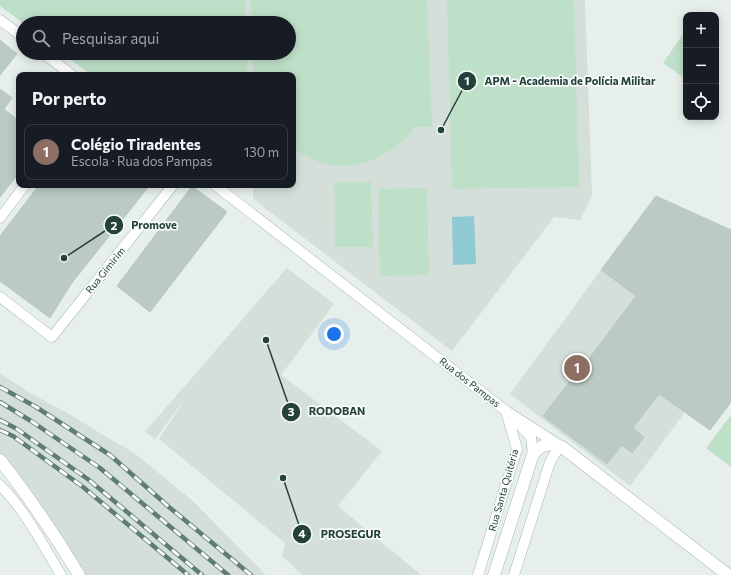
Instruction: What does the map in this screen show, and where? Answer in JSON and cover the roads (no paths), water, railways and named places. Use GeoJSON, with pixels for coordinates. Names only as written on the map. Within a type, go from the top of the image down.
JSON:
{"type":"FeatureCollection","features":[{"type":"Feature","properties":{"kind":"street"},"geometry":{"type":"LineString","coordinates":[[0,20],[16,32]]}},
{"type":"Feature","properties":{"kind":"street"},"geometry":{"type":"LineString","coordinates":[[52,60],[68,72]]}},
{"type":"Feature","properties":{"kind":"street"},"geometry":{"type":"LineString","coordinates":[[0,218],[23,188]]}},
{"type":"Feature","properties":{"kind":"street","name":"Rua Gimirim"},"geometry":{"type":"LineString","coordinates":[[0,297],[52,337],[171,188]]}},
{"type":"Feature","properties":{"kind":"street","name":"Rua dos Pampas"},"geometry":{"type":"LineString","coordinates":[[219,188],[506,411],[562,447],[728,575]]}},
{"type":"Feature","properties":{"kind":"street","name":"Rua Santa Quitéria"},"geometry":{"type":"LineString","coordinates":[[494,575],[533,454],[531,437],[506,411]]}},
{"type":"Feature","properties":{"kind":"street","name":"Rua Santa Quitéria"},"geometry":{"type":"LineString","coordinates":[[478,575],[517,449],[506,411]]}},
{"type":"Feature","properties":{"kind":"street","name":"Rua Santa Quitéria"},"geometry":{"type":"LineString","coordinates":[[533,454],[543,445],[552,444],[562,447]]}},
{"type":"Feature","properties":{"kind":"street"},"geometry":{"type":"LineString","coordinates":[[514,575],[549,465],[553,456],[562,447]]}},
{"type":"Feature","properties":{"kind":"street"},"geometry":{"type":"LineString","coordinates":[[0,460],[62,546],[79,575]]}},
{"type":"Feature","properties":{"kind":"street"},"geometry":{"type":"LineString","coordinates":[[0,485],[6,490],[32,526],[61,575]]}},
{"type":"Feature","properties":{"kind":"water"},"geometry":{"type":"Polygon","coordinates":[[[474,216],[476,264],[453,265],[452,217],[474,216]]]}},
{"type":"Feature","properties":{"kind":"railway"},"geometry":{"type":"LineString","coordinates":[[0,387],[36,407],[110,455],[169,507],[251,575]]}},
{"type":"Feature","properties":{"kind":"railway"},"geometry":{"type":"LineString","coordinates":[[0,402],[31,421],[100,468],[228,575]]}},
{"type":"Feature","properties":{"kind":"railway"},"geometry":{"type":"LineString","coordinates":[[0,420],[17,429],[89,480],[202,575]]}},
{"type":"Feature","properties":{"kind":"railway"},"geometry":{"type":"LineString","coordinates":[[0,430],[13,436],[83,487],[188,575]]}},
{"type":"Feature","properties":{"kind":"place","name":"APM - Academia de Polícia Militar"},"geometry":{"type":"Point","coordinates":[441,130]}},
{"type":"Feature","properties":{"kind":"place","name":"Promove"},"geometry":{"type":"Point","coordinates":[64,258]}},
{"type":"Feature","properties":{"kind":"place","name":"RODOBAN"},"geometry":{"type":"Point","coordinates":[266,340]}},
{"type":"Feature","properties":{"kind":"place","name":"Colégio Tiradentes"},"geometry":{"type":"Point","coordinates":[577,368]}},
{"type":"Feature","properties":{"kind":"place","name":"PROSEGUR"},"geometry":{"type":"Point","coordinates":[283,478]}}]}
